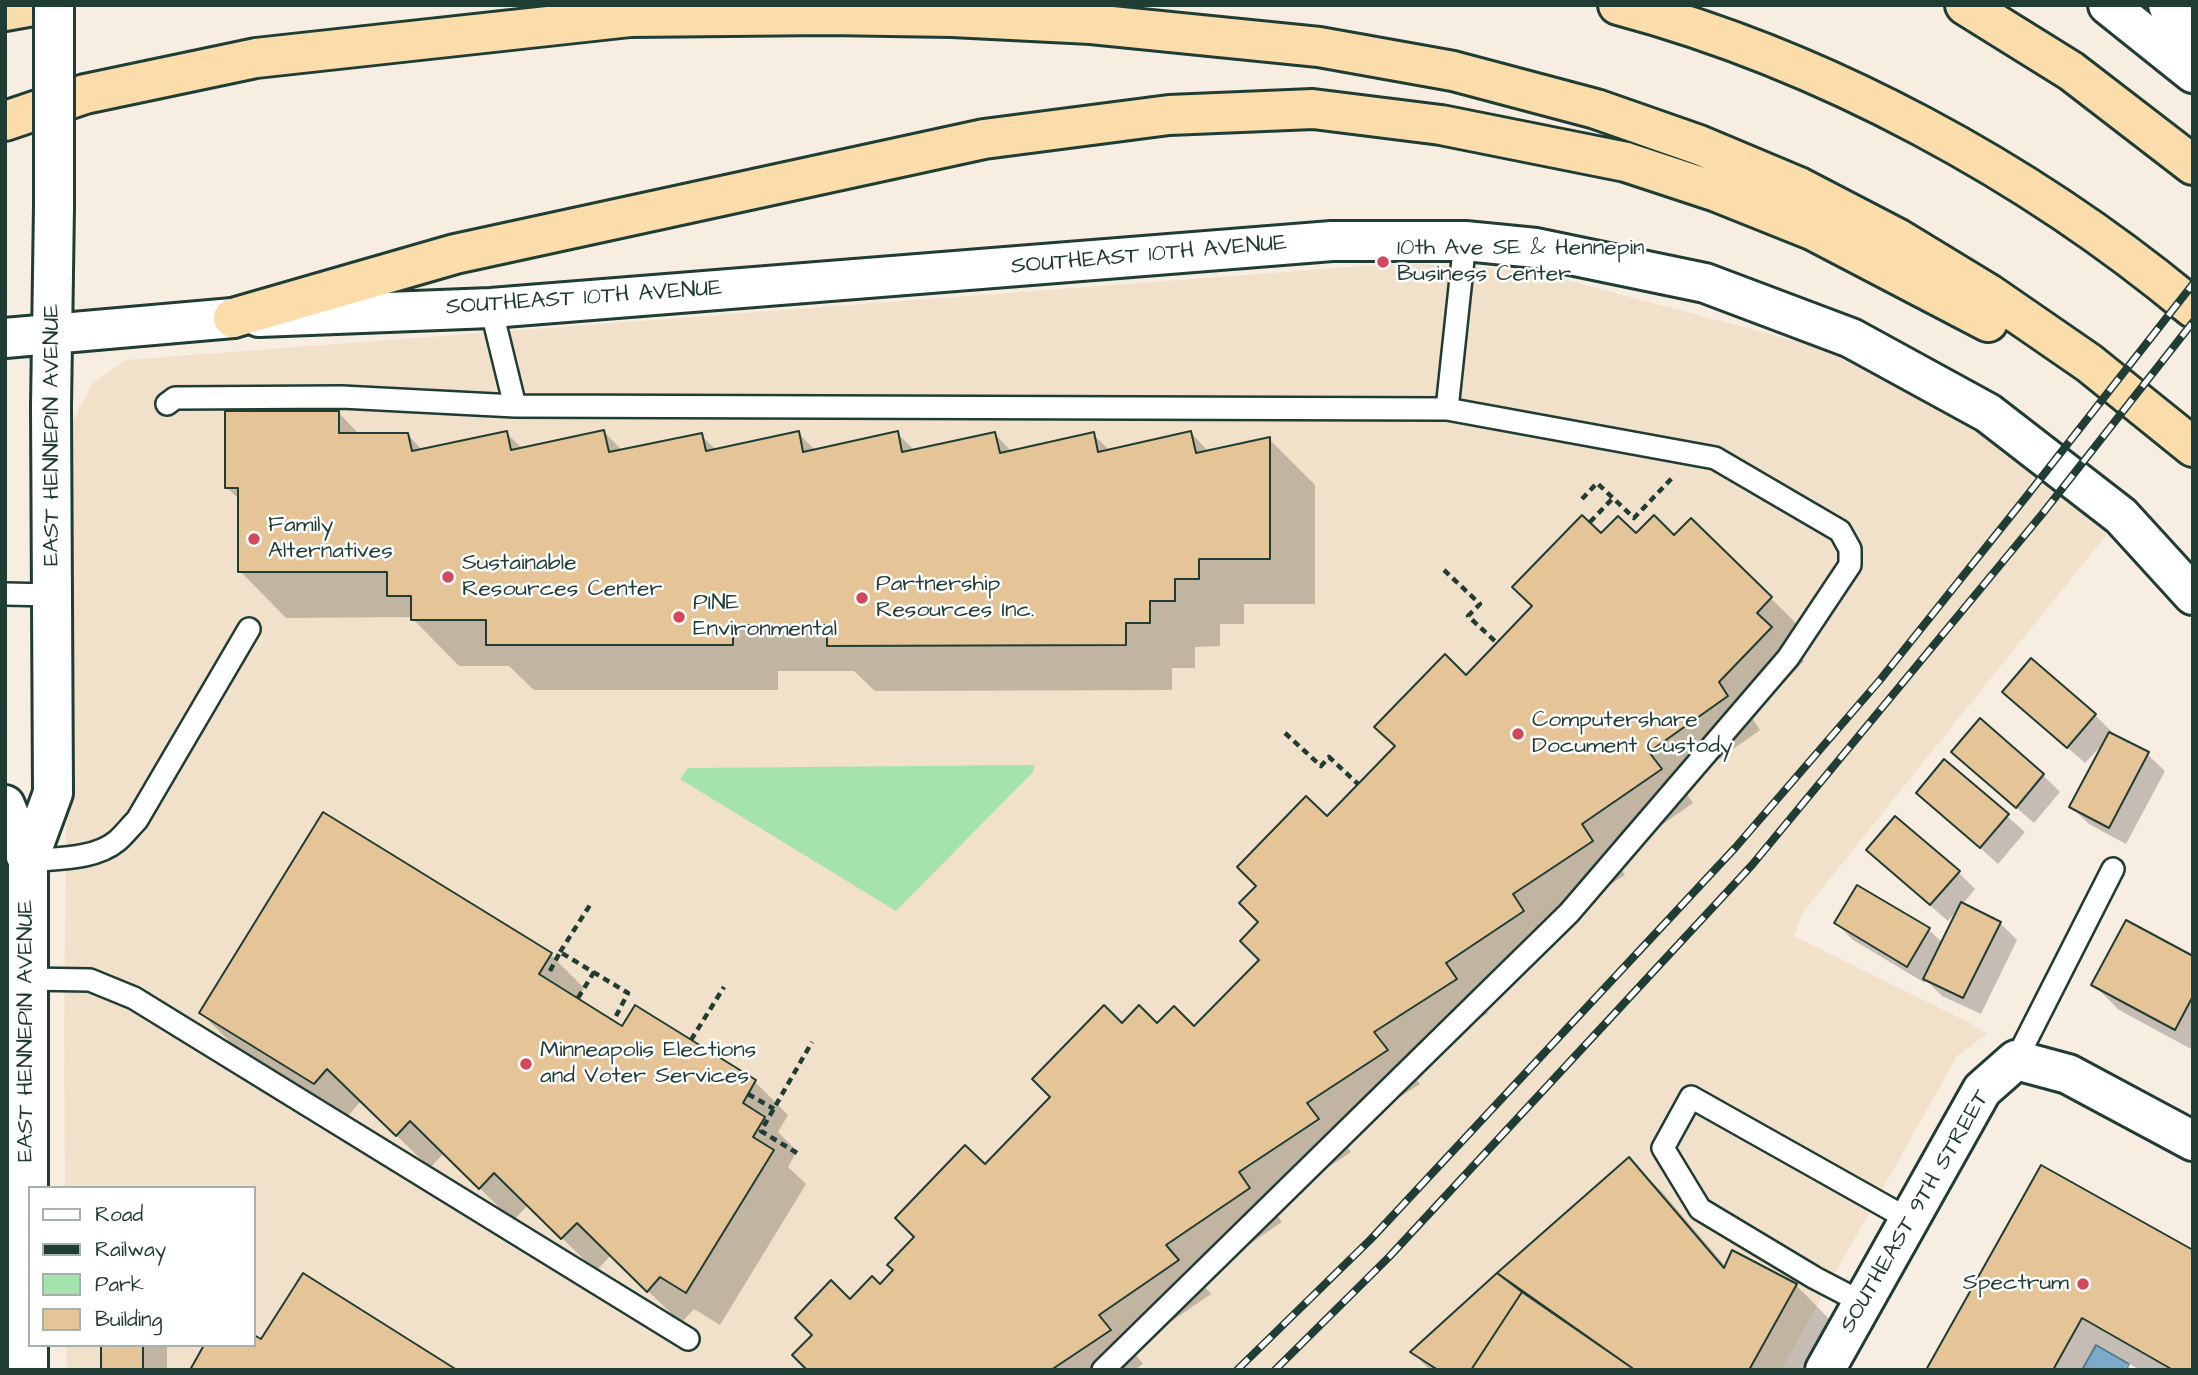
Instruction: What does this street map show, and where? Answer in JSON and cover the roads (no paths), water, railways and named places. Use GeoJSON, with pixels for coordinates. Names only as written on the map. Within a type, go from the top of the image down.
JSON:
{"type":"FeatureCollection","features":[{"type":"Feature","properties":{"kind":"highway"},"geometry":{"type":"LineString","coordinates":[[5,10],[39,5]]}},
{"type":"Feature","properties":{"kind":"highway"},"geometry":{"type":"LineString","coordinates":[[1618,5],[1765,54],[1898,113],[2042,196],[2154,275],[2193,308]]}},
{"type":"Feature","properties":{"kind":"highway"},"geometry":{"type":"LineString","coordinates":[[1965,5],[2071,71],[2193,165]]}},
{"type":"Feature","properties":{"kind":"highway"},"geometry":{"type":"LineString","coordinates":[[5,121],[85,94],[256,58],[630,17],[952,17],[1091,24],[1319,47],[1453,72],[1596,109],[1699,145],[1799,187],[1897,238],[1989,294],[2089,363],[2191,445]]}},
{"type":"Feature","properties":{"kind":"highway"},"geometry":{"type":"LineString","coordinates":[[233,318],[455,254],[984,139],[1169,115],[1313,109],[1441,125],[1626,162],[1717,192],[1812,230],[1954,303],[2121,400],[2191,445]]}},
{"type":"Feature","properties":{"kind":"street","name":"EAST HENNEPIN AVENUE"},"geometry":{"type":"LineString","coordinates":[[17,861],[52,793],[51,333],[54,5]]}},
{"type":"Feature","properties":{"kind":"street"},"geometry":{"type":"LineString","coordinates":[[2108,5],[2193,74]]}},
{"type":"Feature","properties":{"kind":"street"},"geometry":{"type":"LineString","coordinates":[[2168,5],[2193,49]]}},
{"type":"Feature","properties":{"kind":"street","name":"SOUTHEAST 10TH AVENUE"},"geometry":{"type":"LineString","coordinates":[[5,338],[233,318],[491,308],[1332,241],[1465,241],[1536,248],[1705,282],[1851,338],[1988,413],[2121,516],[2193,595]]}},
{"type":"Feature","properties":{"kind":"street","name":"EAST HENNEPIN AVENUE"},"geometry":{"type":"LineString","coordinates":[[5,805],[17,861],[27,979],[28,1370]]}},
{"type":"Feature","properties":{"kind":"street"},"geometry":{"type":"LineString","coordinates":[[2016,1060],[2068,1074],[2193,1142]]}},
{"type":"Feature","properties":{"kind":"street","name":"SOUTHEAST 9TH STREET"},"geometry":{"type":"LineString","coordinates":[[1825,1370],[1982,1090],[2016,1060]]}},
{"type":"Feature","properties":{"kind":"lane"},"geometry":{"type":"LineString","coordinates":[[1447,409],[1465,241]]}},
{"type":"Feature","properties":{"kind":"lane"},"geometry":{"type":"LineString","coordinates":[[491,308],[515,406]]}},
{"type":"Feature","properties":{"kind":"lane"},"geometry":{"type":"LineString","coordinates":[[167,404],[175,398],[342,397],[515,406],[1447,409],[1715,458],[1840,531],[1850,548],[1850,565],[1788,658],[1569,914],[1103,1370]]}},
{"type":"Feature","properties":{"kind":"lane"},"geometry":{"type":"LineString","coordinates":[[5,594],[53,595]]}},
{"type":"Feature","properties":{"kind":"lane"},"geometry":{"type":"LineString","coordinates":[[17,861],[78,856],[103,850],[130,828],[249,629]]}},
{"type":"Feature","properties":{"kind":"lane"},"geometry":{"type":"LineString","coordinates":[[2016,1060],[2113,869]]}},
{"type":"Feature","properties":{"kind":"lane"},"geometry":{"type":"LineString","coordinates":[[27,979],[90,980],[134,998],[688,1339]]}},
{"type":"Feature","properties":{"kind":"lane"},"geometry":{"type":"LineString","coordinates":[[1863,1303],[1815,1278],[1700,1209],[1663,1148],[1691,1097],[1908,1219]]}},
{"type":"Feature","properties":{"kind":"water"},"geometry":{"type":"Polygon","coordinates":[[[2096,1345],[2129,1364],[2126,1370],[2082,1370],[2096,1345]]]}},
{"type":"Feature","properties":{"kind":"railway"},"geometry":{"type":"LineString","coordinates":[[1237,1370],[1371,1239],[1735,848],[1880,680],[2193,284]]}},
{"type":"Feature","properties":{"kind":"railway"},"geometry":{"type":"LineString","coordinates":[[1275,1370],[1389,1257],[1752,865],[2043,513],[2193,322]]}},
{"type":"Feature","properties":{"kind":"place","name":"10th Ave SE & Hennepin Business Center"},"geometry":{"type":"Point","coordinates":[1383,262]}},
{"type":"Feature","properties":{"kind":"place","name":"Family Alternatives"},"geometry":{"type":"Point","coordinates":[254,539]}},
{"type":"Feature","properties":{"kind":"place","name":"Sustainable Resources Center"},"geometry":{"type":"Point","coordinates":[448,577]}},
{"type":"Feature","properties":{"kind":"place","name":"Partnership Resources Inc."},"geometry":{"type":"Point","coordinates":[862,598]}},
{"type":"Feature","properties":{"kind":"place","name":"PINE Environmental"},"geometry":{"type":"Point","coordinates":[679,617]}},
{"type":"Feature","properties":{"kind":"place","name":"Computershare Document Custody"},"geometry":{"type":"Point","coordinates":[1518,734]}},
{"type":"Feature","properties":{"kind":"place","name":"Minneapolis Elections and Voter Services"},"geometry":{"type":"Point","coordinates":[526,1064]}},
{"type":"Feature","properties":{"kind":"place","name":"Spectrum"},"geometry":{"type":"Point","coordinates":[2083,1284]}}]}
